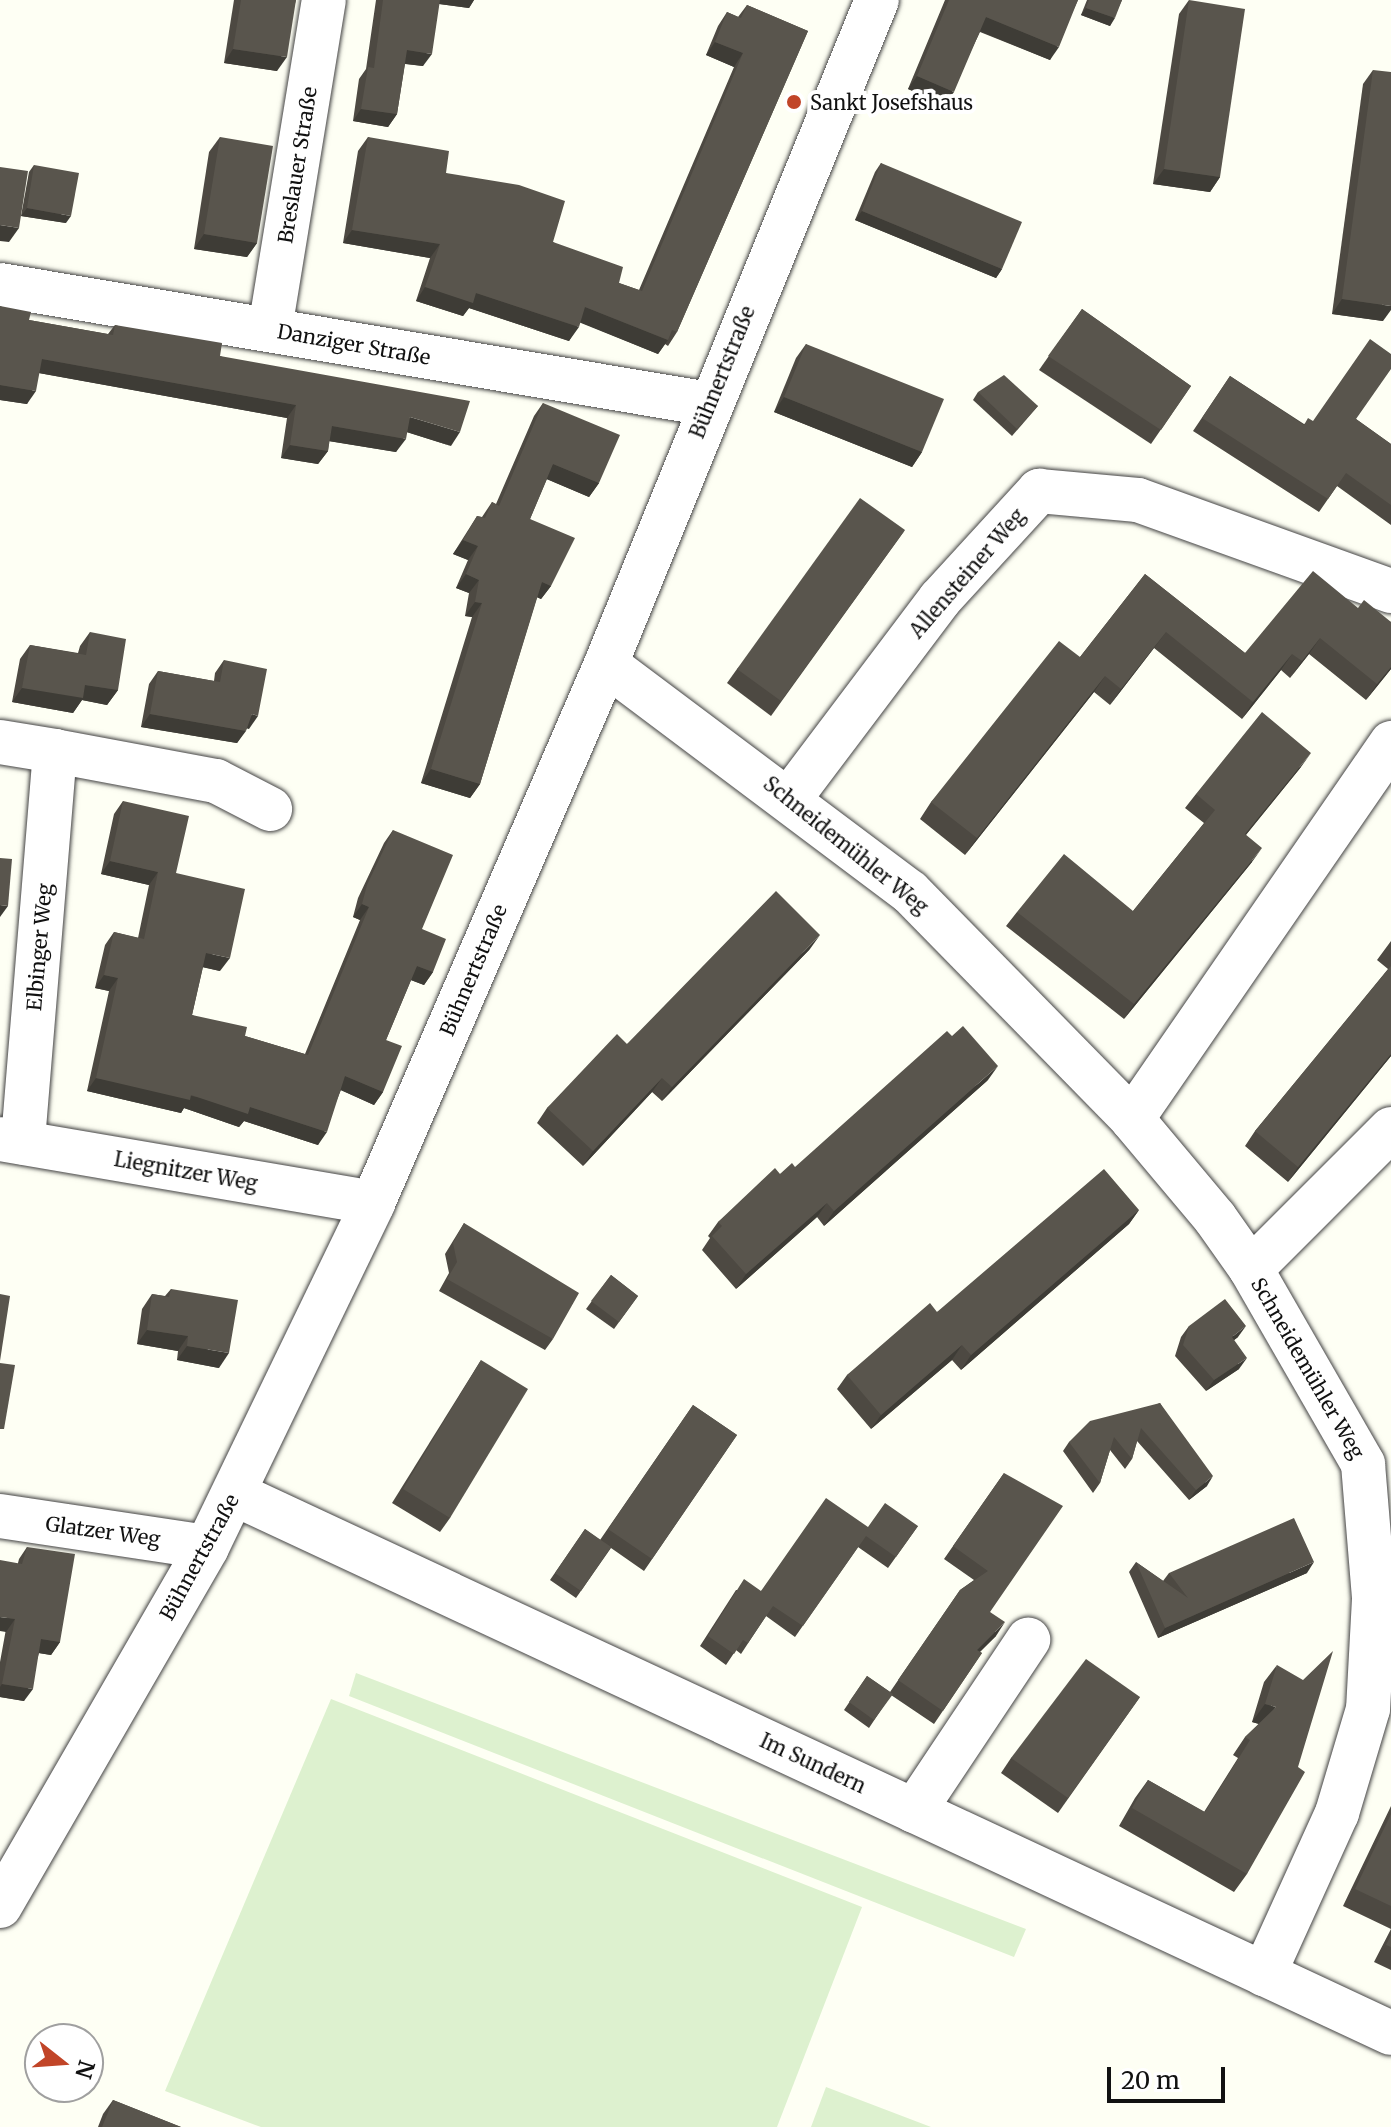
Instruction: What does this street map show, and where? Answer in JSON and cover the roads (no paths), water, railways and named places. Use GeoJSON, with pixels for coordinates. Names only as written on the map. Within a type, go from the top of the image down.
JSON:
{"type":"FeatureCollection","features":[{"type":"Feature","properties":{"kind":"street","name":"Breslauer Straße"},"geometry":{"type":"LineString","coordinates":[[270,329],[324,0]]}},
{"type":"Feature","properties":{"kind":"street","name":"Bühnertstraße"},"geometry":{"type":"LineString","coordinates":[[0,1906],[207,1547],[373,1203],[606,664],[709,404],[877,0]]}},
{"type":"Feature","properties":{"kind":"street","name":"Danziger Straße"},"geometry":{"type":"LineString","coordinates":[[0,285],[709,404]]}},
{"type":"Feature","properties":{"kind":"street","name":"Allensteiner Weg"},"geometry":{"type":"LineString","coordinates":[[790,798],[940,599],[1039,491],[1138,500],[1391,591]]}},
{"type":"Feature","properties":{"kind":"street","name":"Schneidemühler Weg"},"geometry":{"type":"LineString","coordinates":[[606,664],[790,798],[910,892],[1132,1119],[1215,1218],[1377,1459],[1368,1709],[1337,1813],[1264,1974]]}},
{"type":"Feature","properties":{"kind":"street"},"geometry":{"type":"LineString","coordinates":[[0,742],[216,781],[270,809]]}},
{"type":"Feature","properties":{"kind":"street"},"geometry":{"type":"LineString","coordinates":[[1132,1119],[1391,743]]}},
{"type":"Feature","properties":{"kind":"street","name":"Elbinger Weg"},"geometry":{"type":"LineString","coordinates":[[12,1141],[55,751]]}},
{"type":"Feature","properties":{"kind":"street"},"geometry":{"type":"LineString","coordinates":[[1251,1269],[1391,1129]]}},
{"type":"Feature","properties":{"kind":"street","name":"Liegnitzer Weg"},"geometry":{"type":"LineString","coordinates":[[12,1141],[373,1203]]}},
{"type":"Feature","properties":{"kind":"street","name":"Im Sundern"},"geometry":{"type":"LineString","coordinates":[[235,1494],[1391,2033]]}},
{"type":"Feature","properties":{"kind":"street","name":"Glatzer Weg"},"geometry":{"type":"LineString","coordinates":[[0,1516],[207,1547]]}},
{"type":"Feature","properties":{"kind":"street"},"geometry":{"type":"LineString","coordinates":[[914,1811],[1028,1640]]}},
{"type":"Feature","properties":{"kind":"place","name":"Sankt Josefshaus"},"geometry":{"type":"Point","coordinates":[794,102]}}]}
